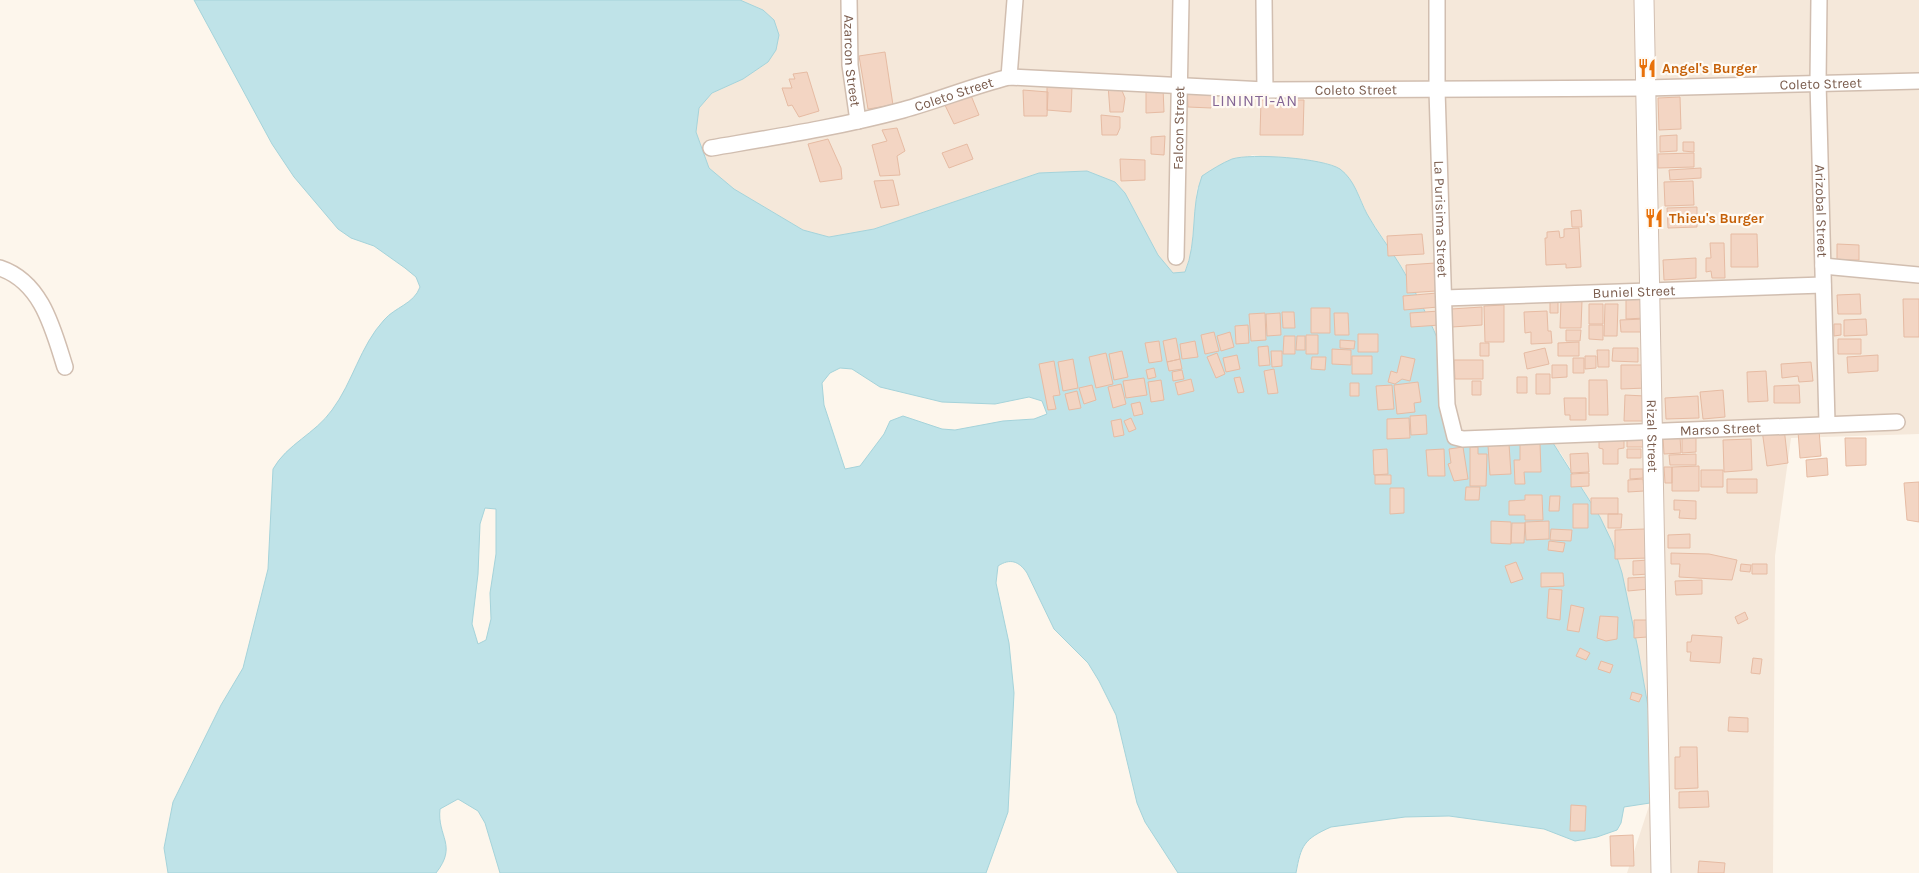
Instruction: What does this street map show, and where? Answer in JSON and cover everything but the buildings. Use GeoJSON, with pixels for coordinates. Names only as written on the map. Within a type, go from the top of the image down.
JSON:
{"type":"FeatureCollection","features":[{"type":"Feature","properties":{"kind":"street","name":"Azarcon Street"},"geometry":{"type":"LineString","coordinates":[[849,0],[850,65],[858,121]]}},
{"type":"Feature","properties":{"kind":"street"},"geometry":{"type":"LineString","coordinates":[[1009,78],[1015,0]]}},
{"type":"Feature","properties":{"kind":"street","name":"Falcon Street"},"geometry":{"type":"LineString","coordinates":[[1176,258],[1181,0]]}},
{"type":"Feature","properties":{"kind":"street"},"geometry":{"type":"LineString","coordinates":[[1264,0],[1265,90]]}},
{"type":"Feature","properties":{"kind":"street","name":"La Purisima Street"},"geometry":{"type":"LineString","coordinates":[[1437,0],[1437,90],[1447,405],[1455,437]]}},
{"type":"Feature","properties":{"kind":"street","name":"Rizal Street"},"geometry":{"type":"LineString","coordinates":[[1644,0],[1654,430],[1661,873]]}},
{"type":"Feature","properties":{"kind":"street","name":"Arizobal Street"},"geometry":{"type":"LineString","coordinates":[[1819,0],[1818,82],[1827,423]]}},
{"type":"Feature","properties":{"kind":"street","name":"Coleto Street"},"geometry":{"type":"LineString","coordinates":[[711,148],[858,121],[926,104],[980,84],[1009,78],[1180,84],[1265,90],[1646,88],[1818,82],[1919,81]]}},
{"type":"Feature","properties":{"kind":"street"},"geometry":{"type":"LineString","coordinates":[[1823,266],[1919,274]]}},
{"type":"Feature","properties":{"kind":"street"},"geometry":{"type":"LineString","coordinates":[[0,268],[12,272],[33,289],[49,316],[65,367]]}},
{"type":"Feature","properties":{"kind":"street","name":"Buniel Street"},"geometry":{"type":"LineString","coordinates":[[1444,298],[1823,285]]}},
{"type":"Feature","properties":{"kind":"street","name":"Marso Street"},"geometry":{"type":"LineString","coordinates":[[1455,437],[1463,439],[1827,423],[1896,422]]}},
{"type":"Feature","properties":{"kind":"shaded area"},"geometry":{"type":"Polygon","coordinates":[[[740,0],[1919,0],[1919,434],[1791,438],[1775,556],[1773,873],[1627,873],[1650,803],[1650,718],[1638,649],[1600,517],[1560,452],[1455,444],[1438,340],[1401,266],[1367,214],[1357,191],[1346,174],[1329,164],[1252,155],[1197,188],[1191,253],[1185,272],[1180,274],[1173,273],[1158,255],[1125,193],[1115,182],[1087,171],[1039,173],[874,229],[829,237],[803,230],[734,189],[709,168],[696,132],[699,108],[712,93],[743,79],[768,62],[763,10],[740,0]]]}},
{"type":"Feature","properties":{"kind":"water"},"geometry":{"type":"Polygon","coordinates":[[[194,0],[740,0],[763,10],[774,20],[779,35],[776,50],[768,62],[743,79],[712,93],[699,108],[696,132],[709,168],[734,189],[803,230],[829,237],[874,229],[1039,173],[1087,171],[1115,182],[1125,193],[1158,255],[1173,273],[1185,272],[1191,248],[1198,188],[1202,176],[1232,159],[1254,156],[1303,159],[1331,165],[1340,169],[1353,184],[1367,214],[1405,274],[1438,340],[1448,438],[1553,443],[1600,517],[1612,542],[1622,573],[1638,649],[1650,718],[1650,803],[1624,807],[1621,823],[1617,830],[1597,837],[1575,841],[1544,829],[1449,816],[1405,817],[1331,827],[1322,831],[1309,839],[1305,844],[1296,873],[1178,873],[1145,822],[1137,803],[1116,715],[1099,681],[1088,663],[1054,629],[1027,573],[1017,563],[1006,562],[998,566],[996,583],[1009,643],[1014,693],[1008,812],[986,873],[500,873],[485,823],[478,811],[458,799],[440,809],[441,827],[446,848],[442,863],[436,873],[168,873],[164,848],[173,802],[221,705],[243,668],[268,569],[273,469],[293,446],[318,426],[332,410],[346,388],[376,330],[388,316],[413,298],[420,287],[416,277],[374,246],[351,238],[338,229],[294,177],[272,144],[194,0]],[[840,368],[830,373],[822,383],[824,405],[845,469],[860,466],[884,434],[890,421],[903,416],[942,429],[955,430],[1003,421],[1034,419],[1047,414],[1042,401],[1029,397],[995,404],[942,402],[880,387],[852,369],[840,368]],[[485,508],[480,524],[478,574],[472,624],[478,644],[486,640],[491,619],[490,593],[496,554],[496,509],[485,508]]]}},
{"type":"Feature","properties":{"kind":"place","name":"Angel's Burger"},"geometry":{"type":"Point","coordinates":[1647,68]}},
{"type":"Feature","properties":{"kind":"place","name":"Thieu's Burger"},"geometry":{"type":"Point","coordinates":[1654,218]}},
{"type":"Feature","properties":{"kind":"district","name":"LININTI-AN"},"geometry":{"type":"Point","coordinates":[1255,100]}}]}
